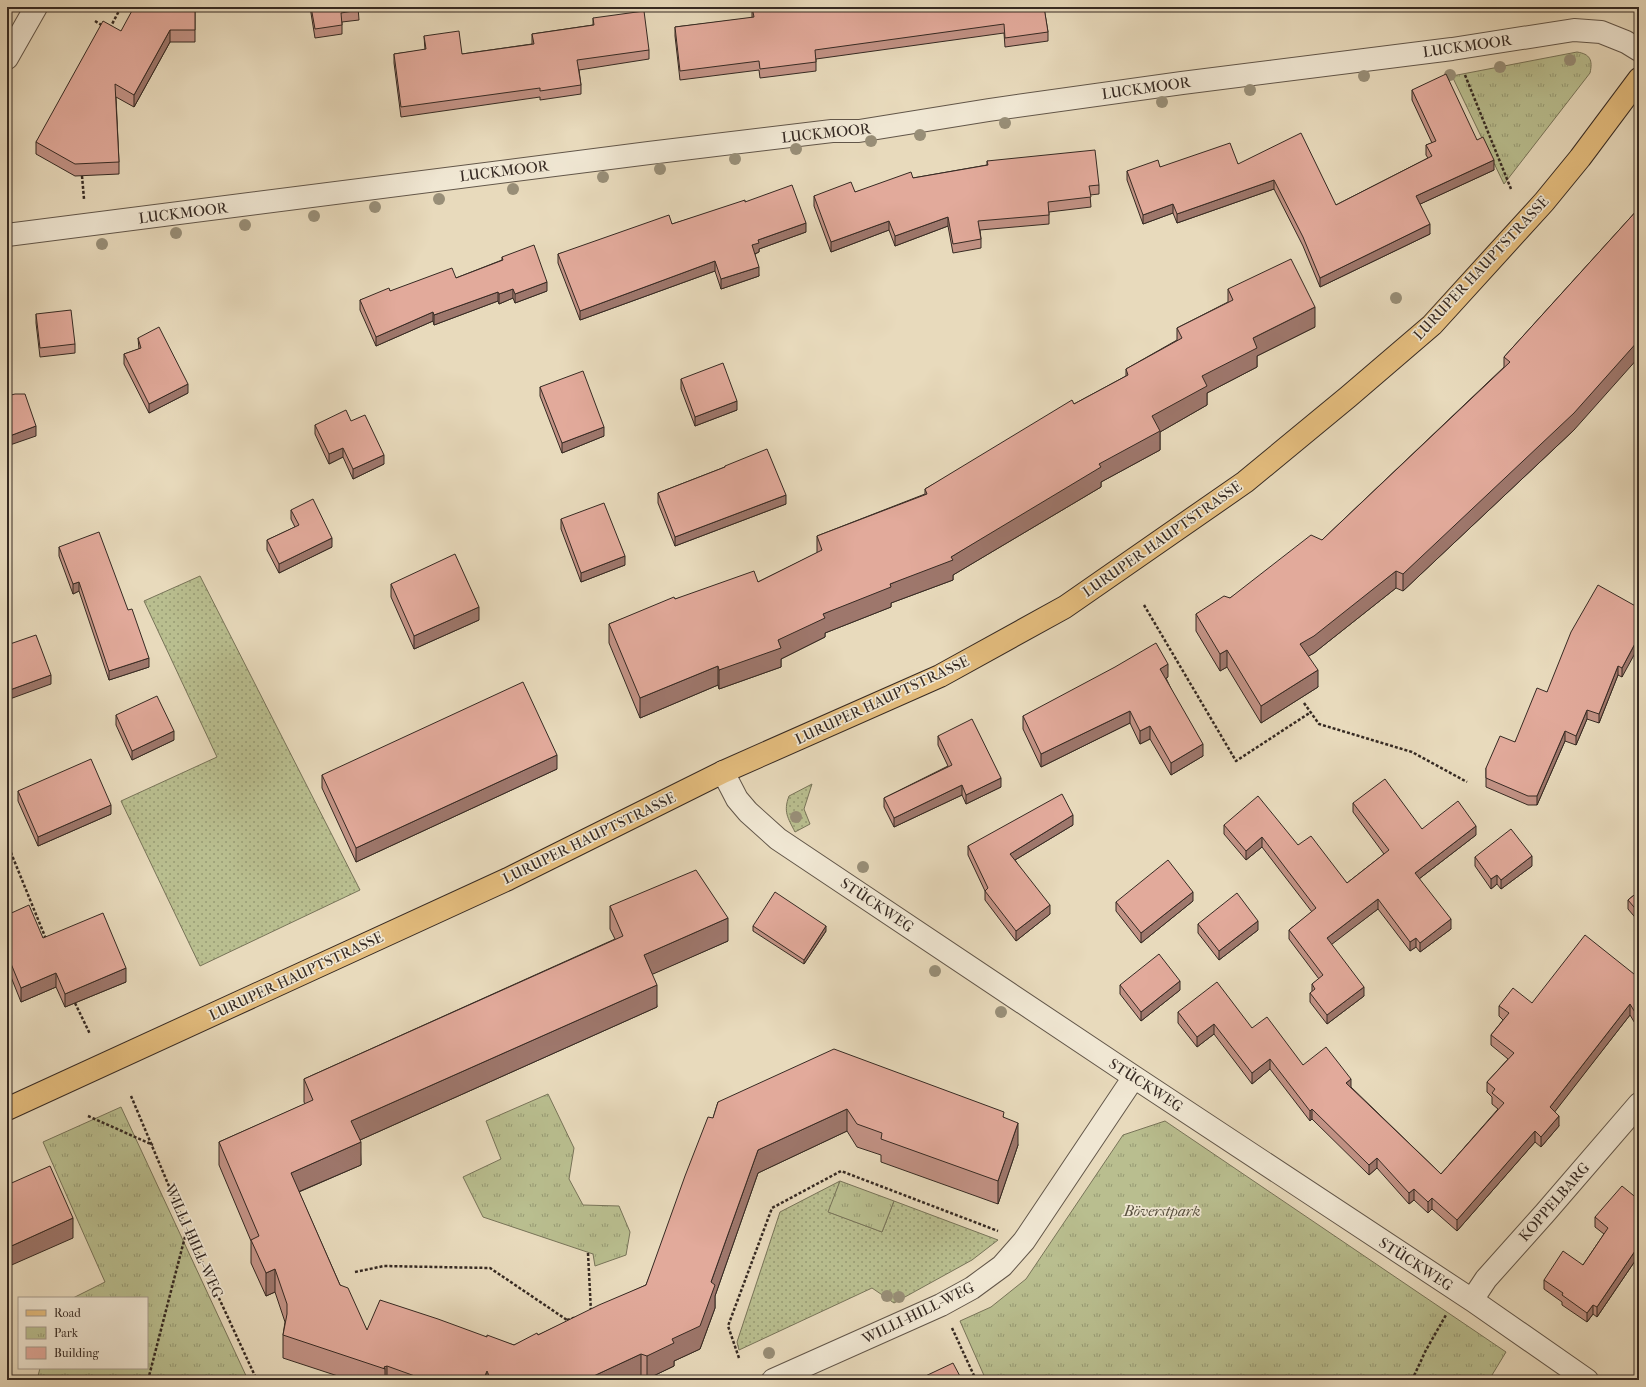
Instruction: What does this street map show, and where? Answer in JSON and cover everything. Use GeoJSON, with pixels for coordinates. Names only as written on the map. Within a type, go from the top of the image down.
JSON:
{"type":"FeatureCollection","features":[{"type":"Feature","properties":{"kind":"main road","name":"LURUPER HAUPTSTRASSE"},"geometry":{"type":"LineString","coordinates":[[7,1109],[501,882],[723,772],[940,676],[1065,607],[1244,482],[1348,397],[1432,325],[1544,202],[1585,152],[1639,79]]}},
{"type":"Feature","properties":{"kind":"street"},"geometry":{"type":"LineString","coordinates":[[7,58],[36,7]]}},
{"type":"Feature","properties":{"kind":"street","name":"LUCKMOOR"},"geometry":{"type":"LineString","coordinates":[[7,235],[649,153],[832,131],[860,131],[996,109],[1182,83],[1452,49],[1574,30],[1601,32],[1626,42],[1639,50]]}},
{"type":"Feature","properties":{"kind":"street","name":"STÜCKWEG"},"geometry":{"type":"LineString","coordinates":[[723,772],[736,799],[748,812],[778,838],[1134,1077],[1472,1300],[1587,1380]]}},
{"type":"Feature","properties":{"kind":"street","name":"WILLI-HILL-WEG"},"geometry":{"type":"LineString","coordinates":[[773,1380],[941,1305],[972,1288],[1002,1266],[1024,1241],[1134,1077]]}},
{"type":"Feature","properties":{"kind":"street","name":"KOPPELBARG"},"geometry":{"type":"LineString","coordinates":[[1472,1300],[1486,1279],[1639,1104]]}},
{"type":"Feature","properties":{"kind":"path"},"geometry":{"type":"LineString","coordinates":[[109,29],[121,7]]}},
{"type":"Feature","properties":{"kind":"path"},"geometry":{"type":"LineString","coordinates":[[95,21],[115,33]]}},
{"type":"Feature","properties":{"kind":"path"},"geometry":{"type":"LineString","coordinates":[[1464,74],[1511,189]]}},
{"type":"Feature","properties":{"kind":"path"},"geometry":{"type":"LineString","coordinates":[[82,176],[84,204]]}},
{"type":"Feature","properties":{"kind":"path"},"geometry":{"type":"LineString","coordinates":[[1144,605],[1236,760],[1311,712]]}},
{"type":"Feature","properties":{"kind":"path"},"geometry":{"type":"LineString","coordinates":[[1304,703],[1319,724],[1412,752],[1467,782]]}},
{"type":"Feature","properties":{"kind":"path"},"geometry":{"type":"LineString","coordinates":[[7,843],[47,941]]}},
{"type":"Feature","properties":{"kind":"path"},"geometry":{"type":"LineString","coordinates":[[75,1003],[90,1034]]}},
{"type":"Feature","properties":{"kind":"path","name":"WILLI-HILL-WEG"},"geometry":{"type":"LineString","coordinates":[[132,1096],[187,1229],[256,1380]]}},
{"type":"Feature","properties":{"kind":"path"},"geometry":{"type":"LineString","coordinates":[[88,1116],[153,1145]]}},
{"type":"Feature","properties":{"kind":"path"},"geometry":{"type":"LineString","coordinates":[[739,1358],[728,1326],[772,1208],[841,1171],[999,1231]]}},
{"type":"Feature","properties":{"kind":"path"},"geometry":{"type":"LineString","coordinates":[[148,1380],[187,1229]]}},
{"type":"Feature","properties":{"kind":"path"},"geometry":{"type":"LineString","coordinates":[[585,1314],[591,1314],[588,1254]]}},
{"type":"Feature","properties":{"kind":"path"},"geometry":{"type":"LineString","coordinates":[[355,1272],[384,1266],[490,1268],[567,1320]]}},
{"type":"Feature","properties":{"kind":"path"},"geometry":{"type":"LineString","coordinates":[[1412,1380],[1426,1350],[1448,1313]]}},
{"type":"Feature","properties":{"kind":"path"},"geometry":{"type":"LineString","coordinates":[[567,1320],[579,1316]]}},
{"type":"Feature","properties":{"kind":"path"},"geometry":{"type":"LineString","coordinates":[[565,1328],[567,1320]]}},
{"type":"Feature","properties":{"kind":"path"},"geometry":{"type":"LineString","coordinates":[[949,1322],[976,1380]]}},
{"type":"Feature","properties":{"kind":"path"},"geometry":{"type":"LineString","coordinates":[[247,1380],[255,1376],[264,1380]]}},
{"type":"Feature","properties":{"kind":"green space"},"geometry":{"type":"Polygon","coordinates":[[[1577,52],[1585,54],[1590,58],[1590,73],[1504,184],[1452,76],[1577,52]]]}},
{"type":"Feature","properties":{"kind":"green space"},"geometry":{"type":"Polygon","coordinates":[[[200,576],[360,890],[200,966],[121,801],[217,757],[144,601],[200,576]]]}},
{"type":"Feature","properties":{"kind":"green space"},"geometry":{"type":"Polygon","coordinates":[[[812,784],[804,809],[810,824],[795,832],[788,819],[786,811],[789,796],[812,784]]]}},
{"type":"Feature","properties":{"kind":"green space"},"geometry":{"type":"Polygon","coordinates":[[[548,1094],[574,1148],[569,1179],[583,1205],[619,1206],[630,1232],[626,1255],[595,1266],[593,1254],[483,1217],[463,1177],[501,1159],[486,1121],[548,1094]]]}},
{"type":"Feature","properties":{"kind":"green space"},"geometry":{"type":"Polygon","coordinates":[[[121,1107],[248,1380],[37,1380],[40,1369],[148,1369],[148,1297],[75,1297],[105,1282],[43,1142],[121,1107]]]}},
{"type":"Feature","properties":{"kind":"green space","name":"Böverstpark"},"geometry":{"type":"Polygon","coordinates":[[[1165,1121],[1506,1352],[1489,1380],[986,1380],[960,1321],[991,1307],[1026,1279],[1123,1135],[1165,1121]]]}},
{"type":"Feature","properties":{"kind":"green space"},"geometry":{"type":"Polygon","coordinates":[[[840,1181],[829,1212],[882,1232],[894,1201],[998,1240],[972,1260],[894,1303],[872,1288],[739,1350],[737,1342],[780,1212],[840,1181]]]}},
{"type":"Feature","properties":{"kind":"green space"},"geometry":{"type":"Polygon","coordinates":[[[840,1181],[894,1201],[882,1232],[828,1212],[840,1181]]]}},
{"type":"Feature","properties":{"kind":"building"},"geometry":{"type":"Polygon","coordinates":[[[134,7],[195,7],[195,30],[170,30],[134,95],[115,84],[119,162],[75,164],[36,142],[103,21],[121,31],[134,7]]]}},
{"type":"Feature","properties":{"kind":"building"},"geometry":{"type":"Polygon","coordinates":[[[311,7],[358,7],[359,10],[341,13],[342,25],[315,29],[311,7]]]}},
{"type":"Feature","properties":{"kind":"building"},"geometry":{"type":"Polygon","coordinates":[[[752,7],[1044,7],[1048,32],[1005,38],[1004,24],[815,50],[816,62],[760,69],[759,61],[680,71],[675,27],[754,17],[752,7]]]}},
{"type":"Feature","properties":{"kind":"building"},"geometry":{"type":"Polygon","coordinates":[[[644,11],[649,50],[577,60],[581,85],[540,91],[540,88],[401,107],[394,54],[426,49],[424,36],[459,31],[462,54],[534,44],[532,34],[594,25],[593,18],[644,11]]]}},
{"type":"Feature","properties":{"kind":"building"},"geometry":{"type":"Polygon","coordinates":[[[1446,74],[1477,140],[1483,137],[1494,160],[1416,196],[1430,224],[1320,278],[1303,237],[1274,180],[1177,214],[1173,204],[1143,215],[1127,171],[1158,160],[1160,167],[1230,143],[1238,164],[1301,133],[1336,205],[1432,156],[1426,145],[1436,141],[1412,90],[1446,74]]]}},
{"type":"Feature","properties":{"kind":"building"},"geometry":{"type":"Polygon","coordinates":[[[1095,150],[1099,185],[1089,186],[1091,197],[1048,202],[1049,215],[978,221],[981,239],[953,244],[948,217],[895,236],[889,221],[831,242],[814,196],[851,182],[855,192],[911,172],[913,178],[988,165],[987,161],[1095,150]]]}},
{"type":"Feature","properties":{"kind":"building"},"geometry":{"type":"Polygon","coordinates":[[[792,185],[806,223],[758,240],[759,243],[752,245],[759,267],[721,279],[715,261],[580,311],[558,254],[669,215],[672,224],[745,200],[745,202],[792,185]]]}},
{"type":"Feature","properties":{"kind":"building"},"geometry":{"type":"Polygon","coordinates":[[[1639,208],[1639,340],[1574,413],[1403,574],[1396,571],[1314,636],[1300,644],[1318,670],[1261,706],[1227,650],[1220,654],[1196,614],[1224,596],[1230,598],[1311,535],[1322,540],[1510,362],[1504,357],[1639,208]]]}},
{"type":"Feature","properties":{"kind":"building"},"geometry":{"type":"Polygon","coordinates":[[[534,245],[547,282],[515,294],[513,289],[499,294],[498,292],[434,315],[433,312],[376,337],[360,300],[389,288],[390,291],[452,268],[456,278],[503,260],[502,257],[534,245]]]}},
{"type":"Feature","properties":{"kind":"building"},"geometry":{"type":"Polygon","coordinates":[[[1291,259],[1315,307],[1253,338],[1257,348],[1202,376],[1207,386],[1152,416],[1160,431],[1099,464],[1101,467],[951,557],[953,560],[890,584],[891,587],[823,614],[825,618],[778,640],[781,648],[719,670],[718,666],[640,698],[609,624],[674,597],[675,599],[754,571],[758,582],[822,550],[817,536],[927,494],[925,489],[1072,400],[1074,404],[1128,375],[1126,369],[1182,338],[1177,328],[1233,300],[1228,289],[1291,259]]]}},
{"type":"Feature","properties":{"kind":"building"},"geometry":{"type":"Polygon","coordinates":[[[71,310],[75,344],[40,348],[36,314],[71,310]]]}},
{"type":"Feature","properties":{"kind":"building"},"geometry":{"type":"Polygon","coordinates":[[[159,327],[188,384],[149,404],[124,354],[141,348],[138,338],[159,327]]]}},
{"type":"Feature","properties":{"kind":"building"},"geometry":{"type":"Polygon","coordinates":[[[723,363],[737,401],[695,417],[681,379],[723,363]]]}},
{"type":"Feature","properties":{"kind":"building"},"geometry":{"type":"Polygon","coordinates":[[[583,371],[604,427],[562,443],[540,387],[583,371]]]}},
{"type":"Feature","properties":{"kind":"building"},"geometry":{"type":"Polygon","coordinates":[[[25,394],[36,426],[7,437],[7,396],[25,394]]]}},
{"type":"Feature","properties":{"kind":"building"},"geometry":{"type":"Polygon","coordinates":[[[346,410],[351,421],[365,415],[384,455],[353,469],[343,448],[329,454],[315,425],[346,410]]]}},
{"type":"Feature","properties":{"kind":"building"},"geometry":{"type":"Polygon","coordinates":[[[767,449],[786,495],[675,537],[658,493],[767,449]]]}},
{"type":"Feature","properties":{"kind":"building"},"geometry":{"type":"Polygon","coordinates":[[[313,499],[332,538],[279,564],[267,540],[299,525],[291,510],[313,499]]]}},
{"type":"Feature","properties":{"kind":"building"},"geometry":{"type":"Polygon","coordinates":[[[604,503],[625,556],[581,573],[561,519],[604,503]]]}},
{"type":"Feature","properties":{"kind":"building"},"geometry":{"type":"Polygon","coordinates":[[[99,532],[128,610],[132,609],[149,658],[109,671],[79,582],[73,584],[59,547],[99,532]]]}},
{"type":"Feature","properties":{"kind":"building"},"geometry":{"type":"Polygon","coordinates":[[[455,554],[479,607],[414,636],[391,584],[455,554]]]}},
{"type":"Feature","properties":{"kind":"building"},"geometry":{"type":"Polygon","coordinates":[[[1598,585],[1639,608],[1639,636],[1622,668],[1618,666],[1599,714],[1587,710],[1576,736],[1565,731],[1537,796],[1528,796],[1486,778],[1486,768],[1500,736],[1515,742],[1537,688],[1547,692],[1571,632],[1598,585]]]}},
{"type":"Feature","properties":{"kind":"building"},"geometry":{"type":"Polygon","coordinates":[[[36,635],[51,675],[7,691],[7,645],[36,635]]]}},
{"type":"Feature","properties":{"kind":"building"},"geometry":{"type":"Polygon","coordinates":[[[1156,643],[1168,664],[1160,669],[1203,744],[1171,763],[1150,726],[1140,731],[1130,711],[1041,754],[1023,716],[1115,667],[1156,643]]]}},
{"type":"Feature","properties":{"kind":"building"},"geometry":{"type":"Polygon","coordinates":[[[523,682],[557,755],[356,848],[322,775],[523,682]]]}},
{"type":"Feature","properties":{"kind":"building"},"geometry":{"type":"Polygon","coordinates":[[[157,696],[174,731],[132,751],[116,715],[157,696]]]}},
{"type":"Feature","properties":{"kind":"building"},"geometry":{"type":"Polygon","coordinates":[[[972,719],[1001,778],[966,795],[962,785],[894,818],[884,798],[952,765],[938,736],[972,719]]]}},
{"type":"Feature","properties":{"kind":"building"},"geometry":{"type":"Polygon","coordinates":[[[91,759],[111,805],[38,837],[18,791],[91,759]]]}},
{"type":"Feature","properties":{"kind":"building"},"geometry":{"type":"Polygon","coordinates":[[[1385,779],[1422,829],[1458,801],[1476,826],[1415,873],[1451,919],[1420,943],[1416,938],[1410,942],[1378,899],[1327,938],[1364,987],[1327,1015],[1310,993],[1315,989],[1312,984],[1323,975],[1289,930],[1316,908],[1262,837],[1246,851],[1224,825],[1258,796],[1298,845],[1311,836],[1347,883],[1389,850],[1353,803],[1385,779]]]}},
{"type":"Feature","properties":{"kind":"building"},"geometry":{"type":"Polygon","coordinates":[[[1062,794],[1073,815],[1010,854],[1050,905],[1016,931],[985,891],[988,888],[968,846],[1062,794]]]}},
{"type":"Feature","properties":{"kind":"building"},"geometry":{"type":"Polygon","coordinates":[[[1511,829],[1532,856],[1501,880],[1497,875],[1491,879],[1475,857],[1511,829]]]}},
{"type":"Feature","properties":{"kind":"building"},"geometry":{"type":"Polygon","coordinates":[[[1168,860],[1193,892],[1141,933],[1116,902],[1168,860]]]}},
{"type":"Feature","properties":{"kind":"building"},"geometry":{"type":"Polygon","coordinates":[[[696,870],[728,918],[644,955],[657,985],[351,1121],[361,1142],[291,1173],[340,1285],[348,1288],[367,1330],[380,1300],[514,1345],[537,1333],[538,1335],[599,1305],[646,1285],[708,1117],[713,1118],[718,1102],[834,1049],[1004,1112],[1003,1117],[1018,1123],[998,1181],[881,1139],[882,1133],[857,1124],[847,1109],[758,1150],[711,1282],[715,1285],[700,1326],[672,1339],[674,1343],[647,1356],[641,1354],[585,1380],[491,1380],[487,1371],[483,1380],[426,1380],[387,1366],[384,1367],[385,1369],[283,1335],[287,1314],[287,1304],[275,1269],[266,1273],[251,1240],[259,1236],[219,1142],[313,1100],[304,1079],[623,936],[610,906],[696,870]]]}},
{"type":"Feature","properties":{"kind":"building"},"geometry":{"type":"Polygon","coordinates":[[[1639,891],[1639,913],[1628,900],[1639,891]]]}},
{"type":"Feature","properties":{"kind":"building"},"geometry":{"type":"Polygon","coordinates":[[[775,892],[826,926],[804,960],[753,926],[775,892]]]}},
{"type":"Feature","properties":{"kind":"building"},"geometry":{"type":"Polygon","coordinates":[[[1237,893],[1258,921],[1219,951],[1198,924],[1237,893]]]}},
{"type":"Feature","properties":{"kind":"building"},"geometry":{"type":"Polygon","coordinates":[[[29,905],[43,938],[103,913],[126,968],[65,994],[56,973],[21,988],[7,954],[7,915],[29,905]]]}},
{"type":"Feature","properties":{"kind":"building"},"geometry":{"type":"Polygon","coordinates":[[[1585,935],[1639,978],[1639,1019],[1630,1004],[1550,1107],[1559,1116],[1541,1137],[1535,1131],[1457,1220],[1432,1198],[1428,1202],[1414,1189],[1409,1193],[1377,1158],[1369,1165],[1312,1109],[1310,1111],[1270,1059],[1252,1073],[1214,1024],[1197,1037],[1178,1012],[1217,982],[1252,1028],[1267,1017],[1303,1065],[1326,1047],[1351,1079],[1346,1083],[1441,1174],[1504,1103],[1492,1093],[1495,1089],[1487,1082],[1514,1053],[1491,1035],[1509,1013],[1499,1006],[1513,988],[1532,1003],[1585,935]]]}},
{"type":"Feature","properties":{"kind":"building"},"geometry":{"type":"Polygon","coordinates":[[[1159,954],[1180,981],[1141,1012],[1120,985],[1159,954]]]}},
{"type":"Feature","properties":{"kind":"building"},"geometry":{"type":"Polygon","coordinates":[[[50,1166],[73,1218],[7,1248],[7,1185],[50,1166]]]}},
{"type":"Feature","properties":{"kind":"building"},"geometry":{"type":"Polygon","coordinates":[[[1622,1186],[1639,1200],[1639,1254],[1635,1251],[1597,1307],[1593,1305],[1587,1313],[1562,1295],[1563,1293],[1544,1280],[1563,1251],[1583,1265],[1608,1228],[1595,1217],[1622,1186]]]}},
{"type":"Feature","properties":{"kind":"building"},"geometry":{"type":"Polygon","coordinates":[[[953,1363],[962,1380],[917,1380],[953,1363]]]}}]}
